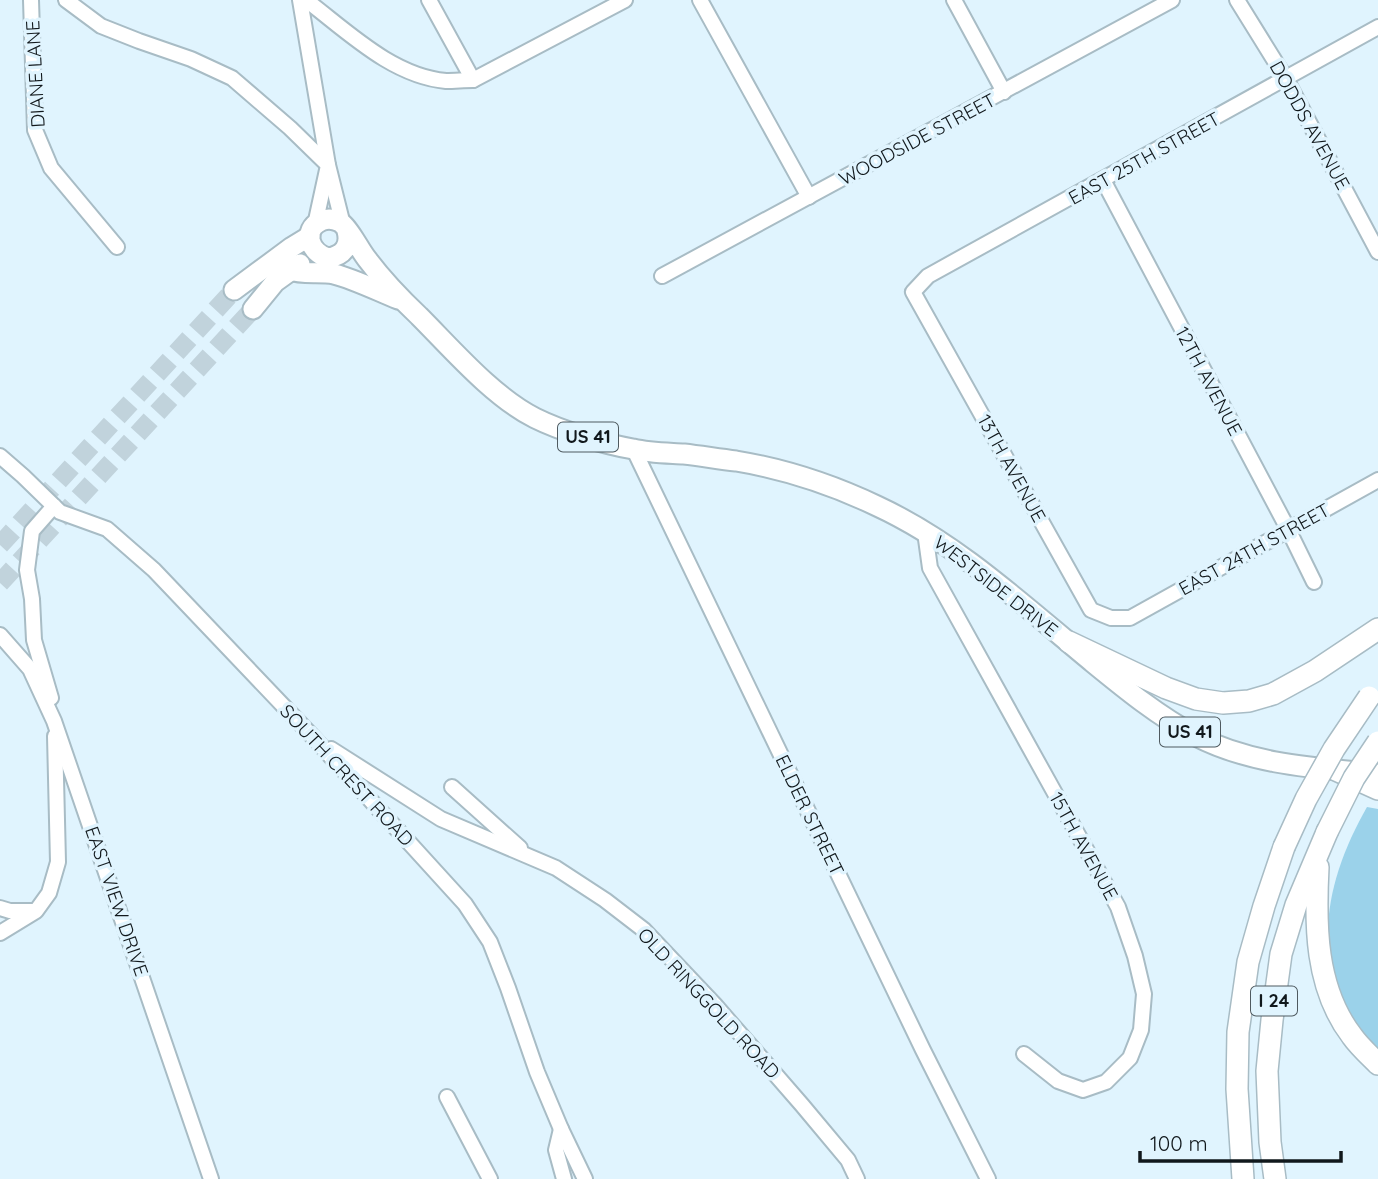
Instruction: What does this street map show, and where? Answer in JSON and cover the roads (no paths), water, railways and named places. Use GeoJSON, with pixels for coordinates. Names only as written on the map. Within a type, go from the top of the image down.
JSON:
{"type":"FeatureCollection","features":[{"type":"Feature","properties":{"kind":"highway"},"geometry":{"type":"LineString","coordinates":[[1069,642],[1166,688],[1196,699],[1223,703],[1249,701],[1273,694],[1315,671],[1378,629]]}},
{"type":"Feature","properties":{"kind":"highway","name":"I 24"},"geometry":{"type":"LineString","coordinates":[[1242,1179],[1237,1089],[1238,1032],[1248,962],[1284,847],[1306,799],[1334,749],[1373,691]]}},
{"type":"Feature","properties":{"kind":"highway","name":"I 24"},"geometry":{"type":"LineString","coordinates":[[1275,1179],[1270,1142],[1267,1071],[1282,954],[1296,905],[1323,841],[1354,778],[1378,743]]}},
{"type":"Feature","properties":{"kind":"highway"},"geometry":{"type":"LineString","coordinates":[[1336,770],[1378,789]]}},
{"type":"Feature","properties":{"kind":"highway"},"geometry":{"type":"LineString","coordinates":[[1323,841],[1316,898],[1320,960],[1334,1005],[1352,1036],[1378,1064]]}},
{"type":"Feature","properties":{"kind":"main road"},"geometry":{"type":"LineString","coordinates":[[234,290],[312,231],[320,221],[332,219],[345,228],[349,237],[345,250],[302,263],[290,270],[275,282],[253,309]]}},
{"type":"Feature","properties":{"kind":"main road","name":"WESTSIDE DRIVE"},"geometry":{"type":"LineString","coordinates":[[345,228],[398,296],[497,393],[534,418],[634,450],[691,455],[774,469],[858,497],[925,532],[964,557],[1122,687],[1196,736],[1229,750],[1270,762],[1378,774]]}},
{"type":"Feature","properties":{"kind":"main road"},"geometry":{"type":"LineString","coordinates":[[312,231],[312,248],[328,257]]}},
{"type":"Feature","properties":{"kind":"main road","name":"WESTSIDE DRIVE"},"geometry":{"type":"LineString","coordinates":[[328,257],[398,296]]}},
{"type":"Feature","properties":{"kind":"main road"},"geometry":{"type":"LineString","coordinates":[[290,270],[297,273],[333,274],[398,296]]}},
{"type":"Feature","properties":{"kind":"street","name":"DIANE LANE"},"geometry":{"type":"LineString","coordinates":[[32,0],[36,130],[51,167],[117,247]]}},
{"type":"Feature","properties":{"kind":"street"},"geometry":{"type":"LineString","coordinates":[[66,0],[101,26],[191,59],[232,78],[328,165]]}},
{"type":"Feature","properties":{"kind":"street"},"geometry":{"type":"LineString","coordinates":[[300,0],[328,165],[345,228]]}},
{"type":"Feature","properties":{"kind":"street"},"geometry":{"type":"LineString","coordinates":[[306,0],[386,61],[417,74],[445,80],[473,80],[625,0]]}},
{"type":"Feature","properties":{"kind":"street"},"geometry":{"type":"LineString","coordinates":[[429,0],[473,80]]}},
{"type":"Feature","properties":{"kind":"street"},"geometry":{"type":"LineString","coordinates":[[700,0],[809,197]]}},
{"type":"Feature","properties":{"kind":"street"},"geometry":{"type":"LineString","coordinates":[[954,0],[1004,92]]}},
{"type":"Feature","properties":{"kind":"street","name":"WOODSIDE STREET"},"geometry":{"type":"LineString","coordinates":[[662,276],[1172,0]]}},
{"type":"Feature","properties":{"kind":"street","name":"DODDS AVENUE"},"geometry":{"type":"LineString","coordinates":[[1237,0],[1286,79],[1378,252]]}},
{"type":"Feature","properties":{"kind":"street","name":"EAST 25TH STREET"},"geometry":{"type":"LineString","coordinates":[[913,292],[928,276],[1378,27]]}},
{"type":"Feature","properties":{"kind":"street"},"geometry":{"type":"LineString","coordinates":[[312,231],[328,165]]}},
{"type":"Feature","properties":{"kind":"street","name":"12TH AVENUE"},"geometry":{"type":"LineString","coordinates":[[1103,180],[1314,582]]}},
{"type":"Feature","properties":{"kind":"street","name":"13TH AVENUE"},"geometry":{"type":"LineString","coordinates":[[913,292],[1091,610],[1111,618],[1130,618]]}},
{"type":"Feature","properties":{"kind":"street","name":"ELDER STREET"},"geometry":{"type":"LineString","coordinates":[[634,450],[917,1038],[988,1179]]}},
{"type":"Feature","properties":{"kind":"street","name":"SOUTH CREST ROAD"},"geometry":{"type":"LineString","coordinates":[[0,457],[60,512],[107,528],[154,570],[313,737],[466,904],[490,942],[537,1072],[584,1179]]}},
{"type":"Feature","properties":{"kind":"street","name":"EAST 24TH STREET"},"geometry":{"type":"LineString","coordinates":[[1130,618],[1378,480]]}},
{"type":"Feature","properties":{"kind":"street"},"geometry":{"type":"LineString","coordinates":[[0,933],[36,911],[49,893],[58,862],[54,721],[49,689],[34,640],[32,598],[27,570],[32,531],[54,506]]}},
{"type":"Feature","properties":{"kind":"street","name":"15TH AVENUE"},"geometry":{"type":"LineString","coordinates":[[925,532],[930,568],[1118,907],[1135,956],[1144,994],[1141,1030],[1130,1058],[1106,1082],[1083,1090],[1058,1081],[1024,1055]]}},
{"type":"Feature","properties":{"kind":"street","name":"EAST VIEW DRIVE"},"geometry":{"type":"LineString","coordinates":[[0,635],[30,669],[54,721],[211,1179]]}},
{"type":"Feature","properties":{"kind":"street","name":"OLD RINGGOLD ROAD"},"geometry":{"type":"LineString","coordinates":[[313,737],[441,819],[556,868],[644,930],[715,1005],[802,1104],[848,1160],[857,1179]]}},
{"type":"Feature","properties":{"kind":"street"},"geometry":{"type":"LineString","coordinates":[[452,787],[529,856]]}},
{"type":"Feature","properties":{"kind":"street"},"geometry":{"type":"LineString","coordinates":[[0,908],[10,911],[36,911]]}},
{"type":"Feature","properties":{"kind":"street"},"geometry":{"type":"LineString","coordinates":[[447,1097],[490,1179]]}},
{"type":"Feature","properties":{"kind":"street"},"geometry":{"type":"LineString","coordinates":[[561,1129],[556,1150],[564,1179]]}},
{"type":"Feature","properties":{"kind":"tunnel"},"geometry":{"type":"LineString","coordinates":[[0,545],[234,290]]}},
{"type":"Feature","properties":{"kind":"tunnel"},"geometry":{"type":"LineString","coordinates":[[0,583],[253,309]]}}]}
